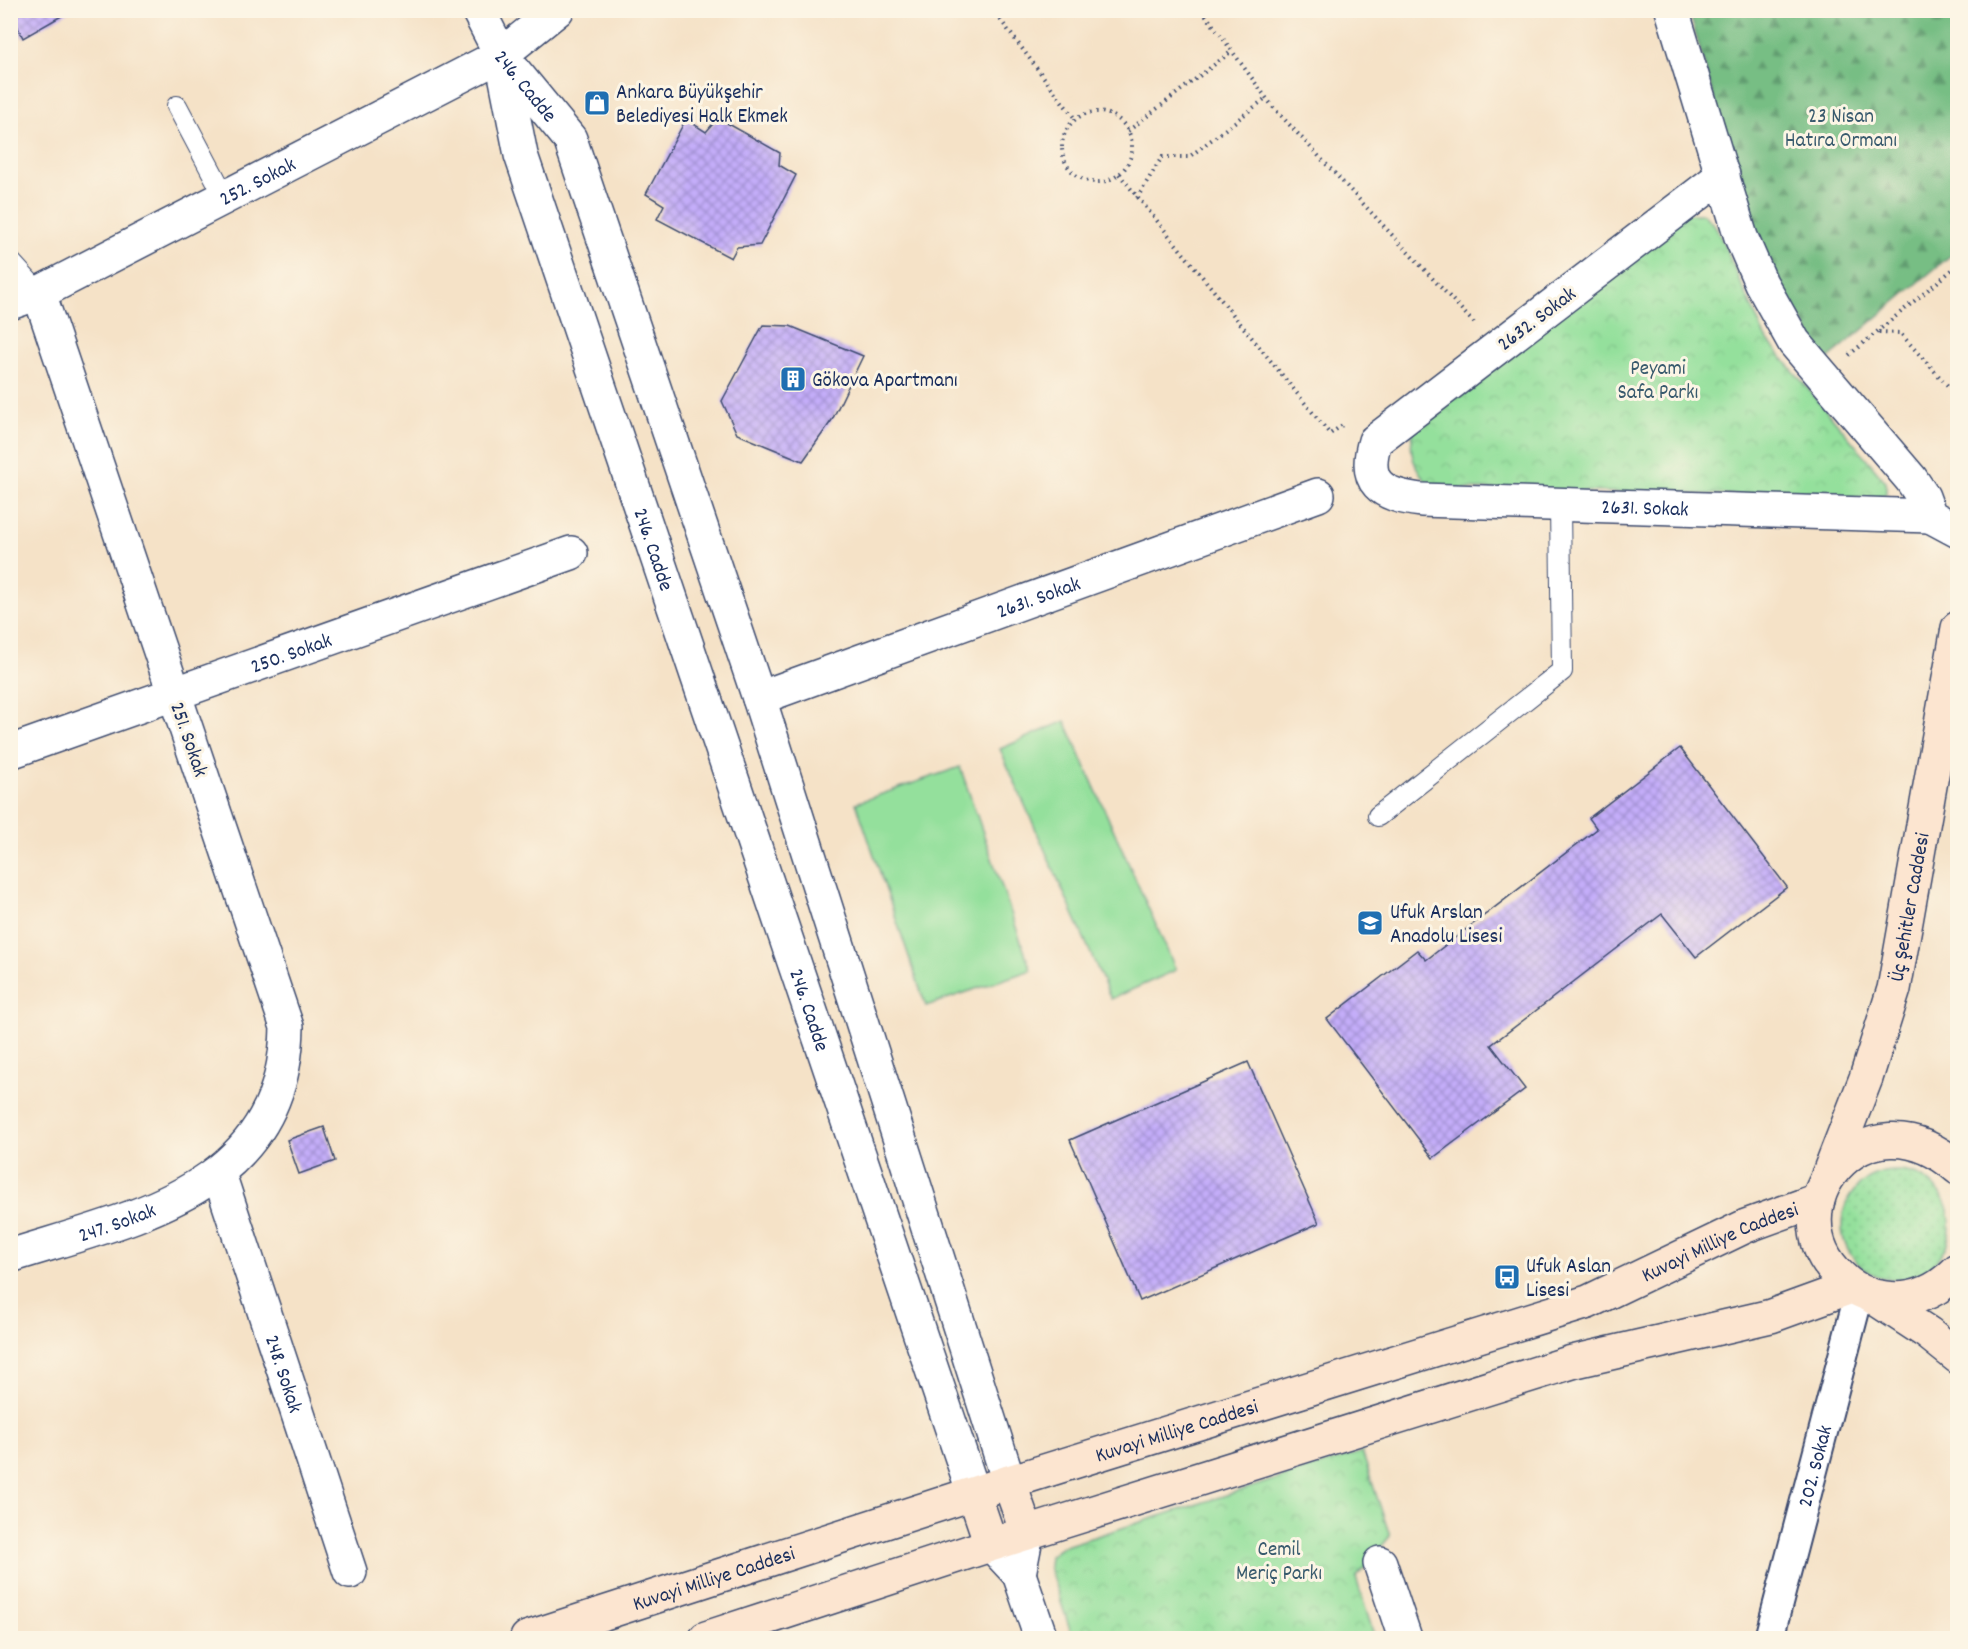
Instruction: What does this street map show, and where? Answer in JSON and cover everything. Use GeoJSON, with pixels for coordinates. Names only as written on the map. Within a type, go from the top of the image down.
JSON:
{"type":"FeatureCollection","features":[{"type":"Feature","properties":{"kind":"main road","name":"Üç Şehitler Caddesi"},"geometry":{"type":"LineString","coordinates":[[1958,628],[1894,989],[1866,1078],[1822,1189],[1815,1225],[1821,1249],[1833,1270],[1861,1291],[1928,1333],[1958,1356]]}},
{"type":"Feature","properties":{"kind":"main road"},"geometry":{"type":"LineString","coordinates":[[1822,1189],[1844,1158],[1858,1149],[1890,1140],[1916,1142],[1939,1151],[1958,1168]]}},
{"type":"Feature","properties":{"kind":"main road","name":"Kuvayi Milliye Caddesi"},"geometry":{"type":"LineString","coordinates":[[527,1638],[1009,1482],[1588,1302],[1822,1189]]}},
{"type":"Feature","properties":{"kind":"main road"},"geometry":{"type":"LineString","coordinates":[[706,1638],[992,1544],[1572,1362],[1771,1316],[1861,1291],[1899,1300],[1924,1295],[1946,1282],[1958,1270]]}},
{"type":"Feature","properties":{"kind":"main road"},"geometry":{"type":"LineString","coordinates":[[1009,1482],[1027,1533]]}},
{"type":"Feature","properties":{"kind":"main road"},"geometry":{"type":"LineString","coordinates":[[974,1494],[992,1544]]}},
{"type":"Feature","properties":{"kind":"street"},"geometry":{"type":"LineString","coordinates":[[478,10],[501,55],[557,10]]}},
{"type":"Feature","properties":{"kind":"street"},"geometry":{"type":"LineString","coordinates":[[1672,10],[1741,237],[1761,283],[1794,342],[1911,479],[1944,524]]}},
{"type":"Feature","properties":{"kind":"street","name":"252. Sokak"},"geometry":{"type":"LineString","coordinates":[[25,298],[501,55]]}},
{"type":"Feature","properties":{"kind":"street","name":"246. Cadde"},"geometry":{"type":"LineString","coordinates":[[501,55],[570,139],[759,698],[1009,1482]]}},
{"type":"Feature","properties":{"kind":"street","name":"246. Cadde"},"geometry":{"type":"LineString","coordinates":[[501,55],[521,155],[974,1494]]}},
{"type":"Feature","properties":{"kind":"street","name":"2632. Sokak"},"geometry":{"type":"LineString","coordinates":[[1370,473],[1369,460],[1375,441],[1723,175]]}},
{"type":"Feature","properties":{"kind":"street","name":"251. Sokak"},"geometry":{"type":"LineString","coordinates":[[25,298],[174,694],[287,1027],[286,1054],[279,1085],[267,1112],[246,1144],[219,1174]]}},
{"type":"Feature","properties":{"kind":"street","name":"2631. Sokak"},"geometry":{"type":"LineString","coordinates":[[1370,473],[1377,484],[1399,497],[1421,500],[1560,504],[1944,524]]}},
{"type":"Feature","properties":{"kind":"street","name":"2631. Sokak"},"geometry":{"type":"LineString","coordinates":[[759,698],[1318,495]]}},
{"type":"Feature","properties":{"kind":"street","name":"250. Sokak"},"geometry":{"type":"LineString","coordinates":[[10,752],[571,553]]}},
{"type":"Feature","properties":{"kind":"street","name":"247. Sokak"},"geometry":{"type":"LineString","coordinates":[[10,1256],[130,1218],[183,1197],[219,1174]]}},
{"type":"Feature","properties":{"kind":"street","name":"248. Sokak"},"geometry":{"type":"LineString","coordinates":[[219,1174],[350,1572]]}},
{"type":"Feature","properties":{"kind":"street","name":"202. Sokak"},"geometry":{"type":"LineString","coordinates":[[1769,1638],[1861,1291]]}},
{"type":"Feature","properties":{"kind":"street"},"geometry":{"type":"LineString","coordinates":[[1019,1574],[1027,1533]]}},
{"type":"Feature","properties":{"kind":"street"},"geometry":{"type":"LineString","coordinates":[[992,1544],[1019,1574],[1041,1638]]}},
{"type":"Feature","properties":{"kind":"street"},"geometry":{"type":"LineString","coordinates":[[1380,1563],[1405,1638]]}},
{"type":"Feature","properties":{"kind":"lane"},"geometry":{"type":"LineString","coordinates":[[177,106],[225,197]]}},
{"type":"Feature","properties":{"kind":"lane"},"geometry":{"type":"LineString","coordinates":[[10,261],[25,298]]}},
{"type":"Feature","properties":{"kind":"lane"},"geometry":{"type":"LineString","coordinates":[[1378,816],[1562,671],[1560,504]]}},
{"type":"Feature","properties":{"kind":"path"},"geometry":{"type":"LineString","coordinates":[[993,10],[1076,120]]}},
{"type":"Feature","properties":{"kind":"path"},"geometry":{"type":"LineString","coordinates":[[1202,10],[1266,98],[1497,347]]}},
{"type":"Feature","properties":{"kind":"path"},"geometry":{"type":"LineString","coordinates":[[1128,131],[1232,51]]}},
{"type":"Feature","properties":{"kind":"path"},"geometry":{"type":"LineString","coordinates":[[1137,198],[1162,157],[1189,157],[1266,98]]}},
{"type":"Feature","properties":{"kind":"path"},"geometry":{"type":"LineString","coordinates":[[1102,112],[1113,115],[1128,131],[1132,152],[1119,174],[1101,181],[1089,181],[1069,168],[1062,146],[1065,134],[1076,120],[1091,113],[1102,112]]}},
{"type":"Feature","properties":{"kind":"path"},"geometry":{"type":"LineString","coordinates":[[1119,174],[1330,434]]}},
{"type":"Feature","properties":{"kind":"path"},"geometry":{"type":"LineString","coordinates":[[1823,377],[1958,265]]}},
{"type":"Feature","properties":{"kind":"path"},"geometry":{"type":"LineString","coordinates":[[1876,332],[1900,333],[1958,397]]}},
{"type":"Feature","properties":{"kind":"green space","name":"23 Nisan Hatıra Ormanı"},"geometry":{"type":"Polygon","coordinates":[[[1689,11],[1957,11],[1957,250],[1825,361],[1751,229],[1689,11]]]}},
{"type":"Feature","properties":{"kind":"green space","name":"Peyami Safa Parkı"},"geometry":{"type":"Polygon","coordinates":[[[1683,214],[1703,214],[1716,227],[1765,337],[1886,482],[1886,494],[1876,498],[1432,488],[1414,460],[1411,445],[1414,427],[1683,214]]]}},
{"type":"Feature","properties":{"kind":"green space"},"geometry":{"type":"Polygon","coordinates":[[[1065,721],[1176,970],[1111,999],[1000,749],[1065,721]]]}},
{"type":"Feature","properties":{"kind":"green space"},"geometry":{"type":"Polygon","coordinates":[[[960,767],[1031,970],[926,1006],[856,803],[960,767]]]}},
{"type":"Feature","properties":{"kind":"green space"},"geometry":{"type":"Polygon","coordinates":[[[1896,1171],[1917,1175],[1934,1187],[1946,1204],[1950,1225],[1946,1246],[1934,1263],[1917,1275],[1896,1279],[1875,1275],[1858,1263],[1846,1246],[1842,1225],[1846,1204],[1858,1187],[1875,1175],[1896,1171]]]}},
{"type":"Feature","properties":{"kind":"green space","name":"Cemil Meriç Parkı"},"geometry":{"type":"Polygon","coordinates":[[[1362,1452],[1390,1536],[1356,1578],[1375,1638],[1073,1638],[1049,1567],[1050,1556],[1062,1547],[1362,1452]]]}},
{"type":"Feature","properties":{"kind":"building"},"geometry":{"type":"Polygon","coordinates":[[[10,10],[72,10],[23,38],[10,10]]]}},
{"type":"Feature","properties":{"kind":"building"},"geometry":{"type":"Polygon","coordinates":[[[718,118],[780,153],[779,165],[796,175],[760,245],[737,247],[731,258],[657,219],[664,205],[646,194],[686,119],[706,132],[718,118]]]}},
{"type":"Feature","properties":{"kind":"building","name":"Gökova Apartmanı"},"geometry":{"type":"Polygon","coordinates":[[[763,325],[790,326],[863,356],[832,420],[803,461],[737,434],[722,401],[763,325]]]}},
{"type":"Feature","properties":{"kind":"building"},"geometry":{"type":"Polygon","coordinates":[[[1680,748],[1787,887],[1696,957],[1662,914],[1491,1045],[1525,1089],[1433,1158],[1327,1019],[1417,950],[1426,960],[1597,829],[1589,818],[1680,748]]]}},
{"type":"Feature","properties":{"kind":"building"},"geometry":{"type":"Polygon","coordinates":[[[1248,1062],[1319,1223],[1140,1301],[1070,1140],[1248,1062]]]}},
{"type":"Feature","properties":{"kind":"building"},"geometry":{"type":"Polygon","coordinates":[[[324,1127],[335,1161],[299,1174],[287,1140],[324,1127]]]}},
{"type":"Feature","properties":{"kind":"place","name":"Ankara Büyükşehir Belediyesi Halk Ekmek"},"geometry":{"type":"Point","coordinates":[597,103]}},
{"type":"Feature","properties":{"kind":"place","name":"Gökova Apartmanı"},"geometry":{"type":"Point","coordinates":[793,379]}},
{"type":"Feature","properties":{"kind":"place","name":"Ufuk Arslan Anadolu Lisesi"},"geometry":{"type":"Point","coordinates":[1370,923]}},
{"type":"Feature","properties":{"kind":"place","name":"Ufuk Aslan Lisesi"},"geometry":{"type":"Point","coordinates":[1507,1277]}}]}
